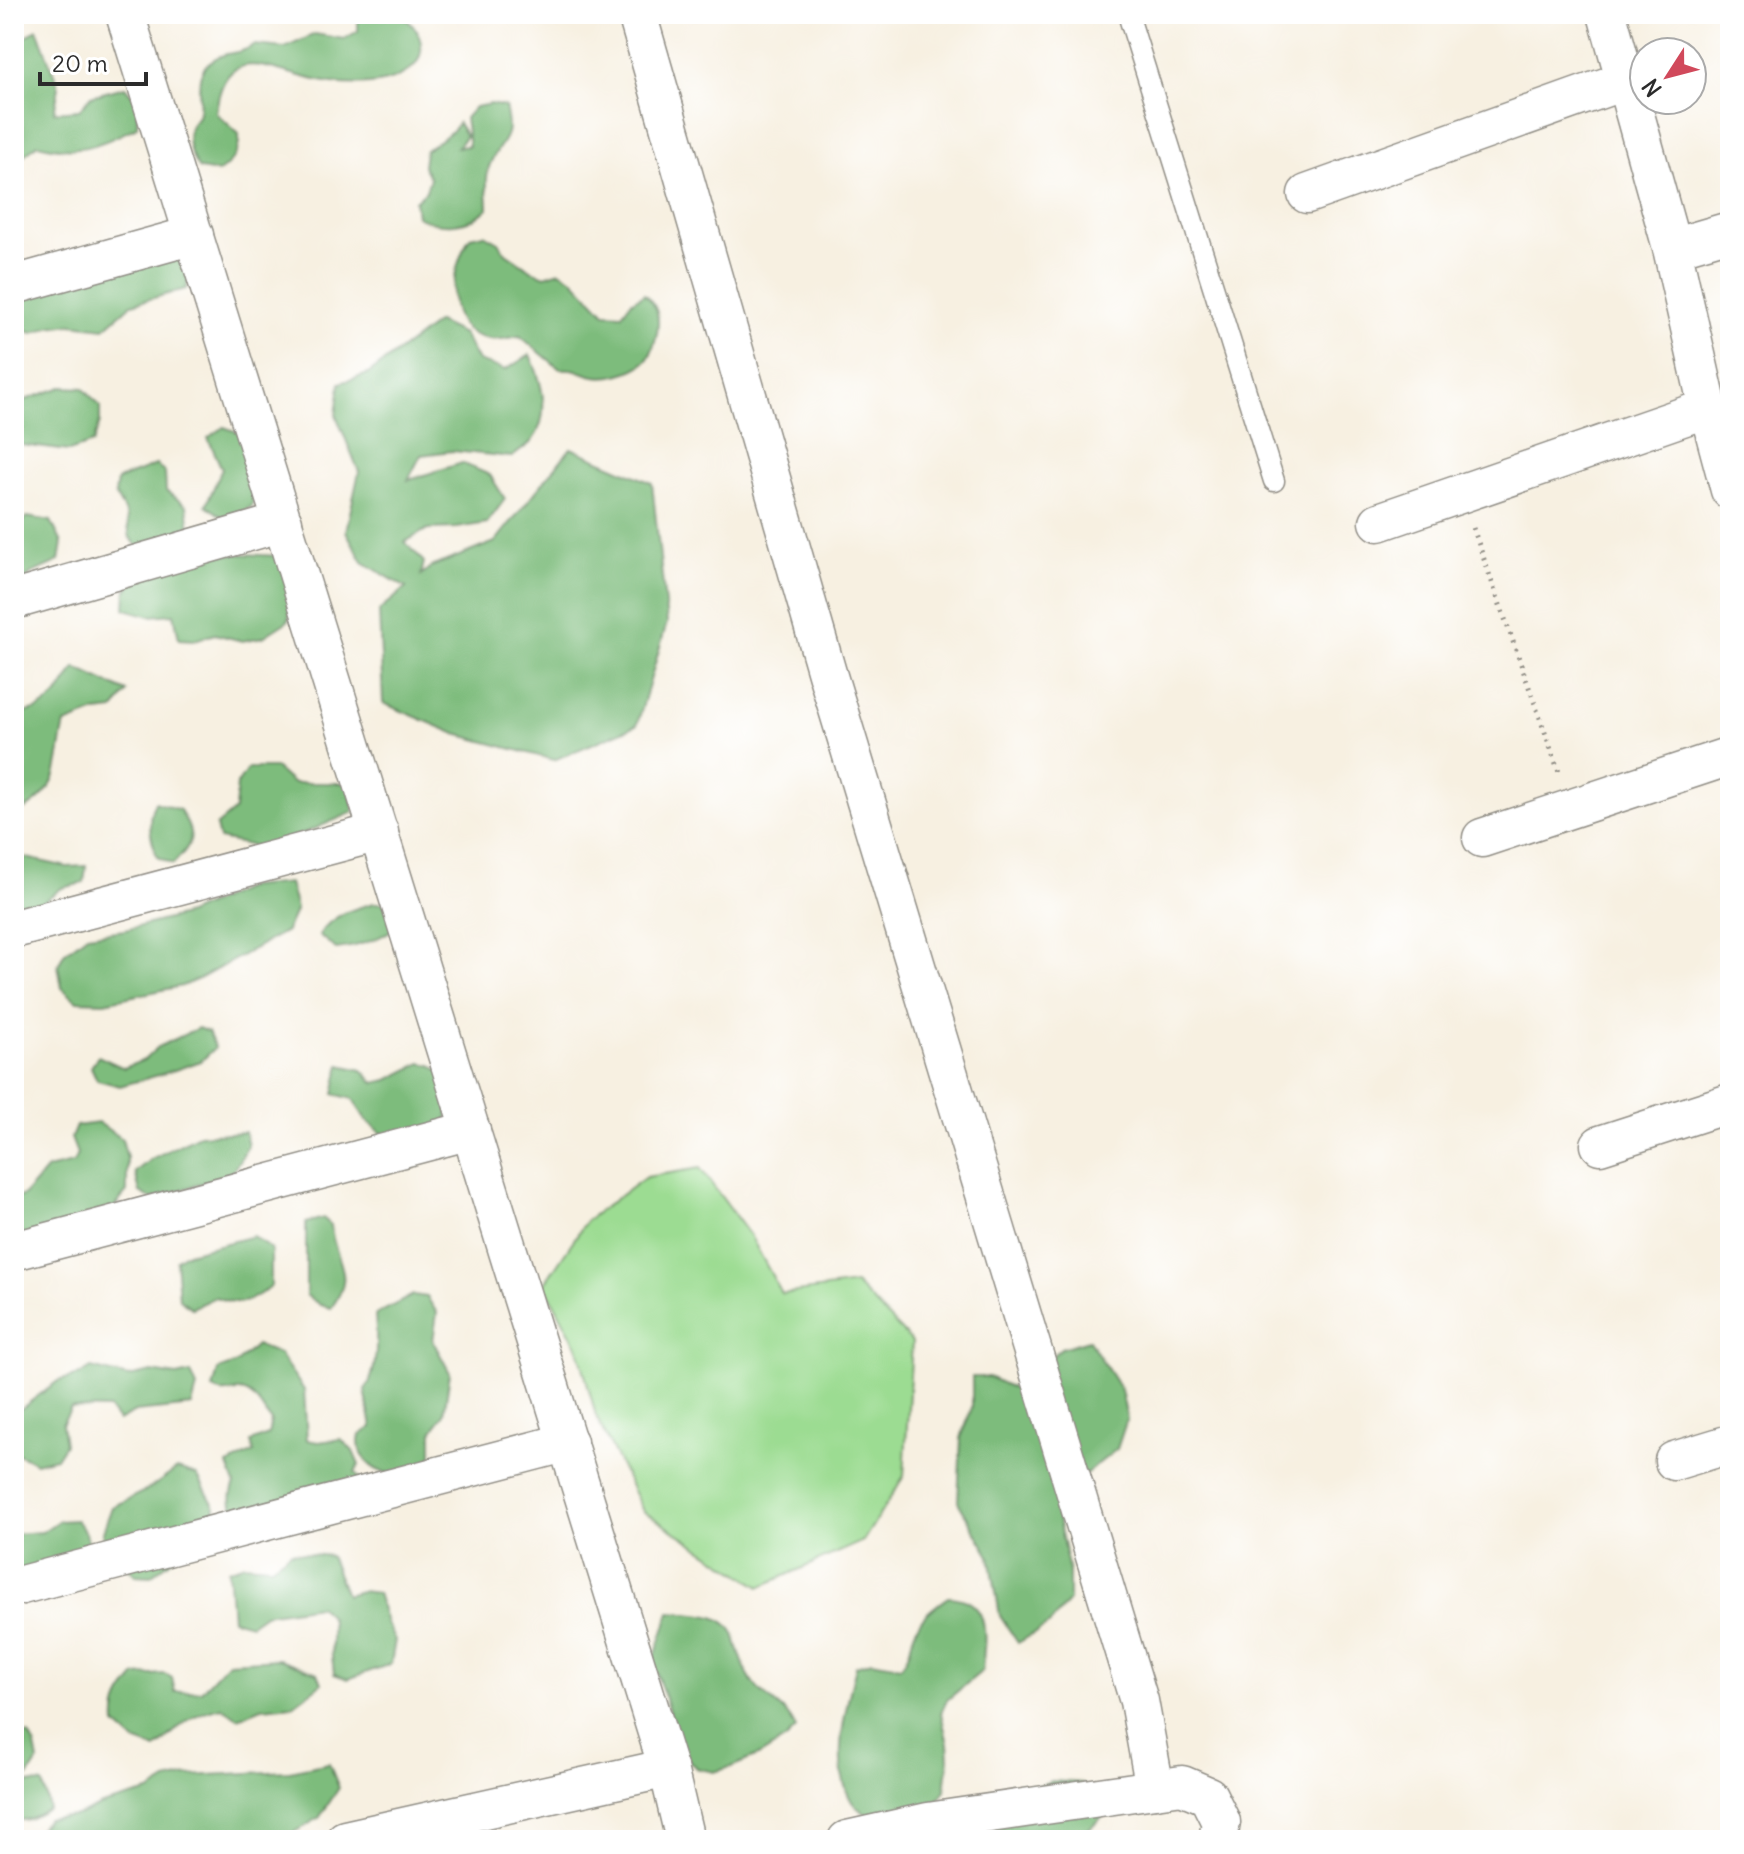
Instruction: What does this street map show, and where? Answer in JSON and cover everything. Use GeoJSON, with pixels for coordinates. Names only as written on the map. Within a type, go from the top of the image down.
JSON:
{"type":"FeatureCollection","features":[{"type":"Feature","properties":{"kind":"street"},"geometry":{"type":"LineString","coordinates":[[125,14],[668,1768],[685,1840]]}},
{"type":"Feature","properties":{"kind":"street"},"geometry":{"type":"LineString","coordinates":[[637,14],[832,689],[1139,1701],[1155,1789]]}},
{"type":"Feature","properties":{"kind":"street"},"geometry":{"type":"LineString","coordinates":[[1607,14],[1672,248],[1730,490]]}},
{"type":"Feature","properties":{"kind":"street"},"geometry":{"type":"LineString","coordinates":[[1307,194],[1626,80]]}},
{"type":"Feature","properties":{"kind":"street"},"geometry":{"type":"LineString","coordinates":[[1672,248],[1730,231]]}},
{"type":"Feature","properties":{"kind":"street"},"geometry":{"type":"LineString","coordinates":[[14,285],[194,235]]}},
{"type":"Feature","properties":{"kind":"street"},"geometry":{"type":"LineString","coordinates":[[1379,522],[1708,408]]}},
{"type":"Feature","properties":{"kind":"street"},"geometry":{"type":"LineString","coordinates":[[14,600],[283,522]]}},
{"type":"Feature","properties":{"kind":"street"},"geometry":{"type":"LineString","coordinates":[[1482,838],[1730,756]]}},
{"type":"Feature","properties":{"kind":"street"},"geometry":{"type":"LineString","coordinates":[[14,929],[379,832]]}},
{"type":"Feature","properties":{"kind":"street"},"geometry":{"type":"LineString","coordinates":[[1600,1145],[1730,1103]]}},
{"type":"Feature","properties":{"kind":"street"},"geometry":{"type":"LineString","coordinates":[[14,1251],[471,1130]]}},
{"type":"Feature","properties":{"kind":"street"},"geometry":{"type":"LineString","coordinates":[[14,1587],[568,1442]]}},
{"type":"Feature","properties":{"kind":"street"},"geometry":{"type":"LineString","coordinates":[[1674,1461],[1730,1444]]}},
{"type":"Feature","properties":{"kind":"street"},"geometry":{"type":"LineString","coordinates":[[357,1839],[668,1768]]}},
{"type":"Feature","properties":{"kind":"street"},"geometry":{"type":"LineString","coordinates":[[847,1840],[928,1822],[1182,1785],[1208,1796],[1221,1822],[1218,1840]]}},
{"type":"Feature","properties":{"kind":"lane"},"geometry":{"type":"LineString","coordinates":[[1128,14],[1274,481]]}},
{"type":"Feature","properties":{"kind":"path"},"geometry":{"type":"LineString","coordinates":[[1461,493],[1571,808]]}},
{"type":"Feature","properties":{"kind":"green space"},"geometry":{"type":"Polygon","coordinates":[[[391,13],[410,22],[421,44],[421,52],[413,67],[390,80],[362,84],[319,81],[261,66],[236,69],[227,77],[220,91],[216,113],[239,134],[237,151],[219,172],[199,169],[191,154],[188,138],[190,127],[198,116],[200,78],[207,65],[219,56],[243,51],[254,45],[285,48],[315,34],[344,39],[358,31],[358,14],[391,13]]]}},
{"type":"Feature","properties":{"kind":"green space"},"geometry":{"type":"Polygon","coordinates":[[[37,29],[59,87],[54,112],[79,110],[91,96],[125,87],[138,102],[137,127],[111,139],[78,148],[38,144],[14,163],[14,90],[17,87],[19,42],[37,29]]]}},
{"type":"Feature","properties":{"kind":"green space"},"geometry":{"type":"Polygon","coordinates":[[[491,104],[505,107],[508,126],[506,138],[489,167],[488,208],[472,219],[454,224],[435,223],[417,216],[415,201],[426,191],[430,178],[423,166],[425,151],[458,123],[466,136],[457,147],[469,146],[465,118],[475,107],[491,104]]]}},
{"type":"Feature","properties":{"kind":"green space"},"geometry":{"type":"Polygon","coordinates":[[[484,234],[531,270],[545,276],[560,271],[573,279],[605,313],[622,314],[631,302],[644,294],[655,306],[658,321],[654,345],[647,359],[627,372],[596,376],[573,369],[560,369],[520,336],[493,339],[473,334],[462,324],[456,312],[454,281],[470,237],[484,234]]]}},
{"type":"Feature","properties":{"kind":"green space"},"geometry":{"type":"Polygon","coordinates":[[[148,253],[194,260],[186,289],[132,304],[104,328],[72,324],[33,333],[14,328],[14,293],[148,253]]]}},
{"type":"Feature","properties":{"kind":"green space"},"geometry":{"type":"Polygon","coordinates":[[[438,322],[463,334],[478,361],[505,370],[530,355],[541,387],[543,409],[542,420],[532,441],[512,457],[452,451],[421,455],[408,480],[462,463],[490,475],[505,499],[487,523],[428,529],[405,542],[424,562],[421,575],[431,567],[495,542],[571,448],[652,483],[667,623],[637,725],[554,760],[456,734],[383,703],[379,611],[406,588],[363,562],[346,531],[359,472],[336,415],[340,383],[368,374],[438,322]]]}},
{"type":"Feature","properties":{"kind":"green space"},"geometry":{"type":"Polygon","coordinates":[[[62,387],[83,388],[100,406],[100,422],[93,443],[69,451],[14,444],[14,404],[62,387]]]}},
{"type":"Feature","properties":{"kind":"green space"},"geometry":{"type":"Polygon","coordinates":[[[224,427],[243,434],[257,481],[252,506],[228,521],[206,505],[222,469],[208,438],[224,427]]]}},
{"type":"Feature","properties":{"kind":"green space"},"geometry":{"type":"Polygon","coordinates":[[[156,465],[165,473],[166,491],[187,506],[190,528],[145,554],[130,538],[126,514],[115,495],[117,480],[156,465]]]}},
{"type":"Feature","properties":{"kind":"green space"},"geometry":{"type":"Polygon","coordinates":[[[27,517],[51,521],[62,543],[59,561],[32,573],[14,591],[14,532],[27,517]]]}},
{"type":"Feature","properties":{"kind":"green space"},"geometry":{"type":"Polygon","coordinates":[[[212,555],[280,556],[294,595],[288,621],[263,637],[242,641],[215,634],[195,640],[179,639],[174,614],[150,616],[125,609],[126,591],[138,578],[212,555]]]}},
{"type":"Feature","properties":{"kind":"green space"},"geometry":{"type":"Polygon","coordinates":[[[75,668],[127,692],[114,710],[96,712],[65,724],[53,781],[31,806],[14,812],[14,712],[43,706],[58,694],[75,668]]]}},
{"type":"Feature","properties":{"kind":"green space"},"geometry":{"type":"Polygon","coordinates":[[[248,768],[275,768],[292,783],[348,783],[354,812],[288,840],[258,847],[219,839],[216,826],[235,810],[237,784],[248,768]]]}},
{"type":"Feature","properties":{"kind":"green space"},"geometry":{"type":"Polygon","coordinates":[[[155,802],[180,810],[190,833],[189,844],[173,864],[157,857],[150,822],[155,802]]]}},
{"type":"Feature","properties":{"kind":"green space"},"geometry":{"type":"Polygon","coordinates":[[[22,857],[67,867],[86,866],[84,883],[62,888],[14,922],[14,861],[22,857]]]}},
{"type":"Feature","properties":{"kind":"green space"},"geometry":{"type":"Polygon","coordinates":[[[289,883],[296,909],[286,931],[201,978],[182,986],[104,1002],[77,1001],[62,988],[58,965],[64,953],[87,935],[125,930],[188,914],[248,887],[289,883]]]}},
{"type":"Feature","properties":{"kind":"green space"},"geometry":{"type":"Polygon","coordinates":[[[374,903],[384,903],[393,929],[366,943],[336,949],[319,935],[336,918],[374,903]]]}},
{"type":"Feature","properties":{"kind":"green space"},"geometry":{"type":"Polygon","coordinates":[[[198,1028],[208,1032],[215,1048],[201,1061],[120,1086],[97,1080],[91,1067],[98,1056],[124,1068],[144,1060],[158,1047],[198,1028]]]}},
{"type":"Feature","properties":{"kind":"green space"},"geometry":{"type":"Polygon","coordinates":[[[421,1063],[431,1065],[451,1080],[447,1124],[385,1136],[366,1120],[353,1099],[334,1094],[340,1065],[362,1070],[374,1083],[388,1080],[421,1063]]]}},
{"type":"Feature","properties":{"kind":"green space"},"geometry":{"type":"Polygon","coordinates":[[[99,1123],[122,1139],[127,1158],[127,1192],[111,1211],[14,1245],[14,1199],[24,1195],[47,1169],[73,1163],[77,1154],[71,1138],[76,1126],[99,1123]]]}},
{"type":"Feature","properties":{"kind":"green space"},"geometry":{"type":"Polygon","coordinates":[[[245,1132],[248,1146],[231,1174],[152,1199],[140,1192],[135,1172],[151,1159],[199,1135],[245,1132]]]}},
{"type":"Feature","properties":{"kind":"green space"},"geometry":{"type":"Polygon","coordinates":[[[700,1168],[751,1237],[782,1294],[855,1284],[912,1342],[904,1476],[863,1541],[760,1587],[643,1511],[596,1416],[578,1348],[544,1284],[587,1220],[646,1177],[700,1168]]]}},
{"type":"Feature","properties":{"kind":"green space"},"geometry":{"type":"Polygon","coordinates":[[[323,1218],[331,1225],[343,1275],[339,1296],[331,1308],[320,1305],[306,1295],[306,1223],[323,1218]]]}},
{"type":"Feature","properties":{"kind":"green space"},"geometry":{"type":"Polygon","coordinates":[[[253,1236],[271,1249],[271,1286],[245,1302],[215,1297],[192,1308],[179,1299],[176,1260],[184,1254],[253,1236]]]}},
{"type":"Feature","properties":{"kind":"green space"},"geometry":{"type":"Polygon","coordinates":[[[413,1295],[427,1297],[437,1313],[433,1341],[450,1373],[444,1414],[432,1432],[432,1457],[417,1472],[386,1473],[367,1462],[359,1441],[360,1435],[372,1427],[365,1390],[374,1364],[375,1315],[413,1295]]]}},
{"type":"Feature","properties":{"kind":"green space"},"geometry":{"type":"Polygon","coordinates":[[[1089,1340],[1121,1390],[1127,1419],[1117,1449],[1069,1487],[1057,1514],[1069,1571],[1069,1601],[1050,1624],[1018,1643],[1000,1616],[990,1556],[958,1502],[961,1438],[972,1407],[972,1377],[989,1377],[1014,1389],[1061,1348],[1089,1340]]]}},
{"type":"Feature","properties":{"kind":"green space"},"geometry":{"type":"Polygon","coordinates":[[[256,1345],[279,1354],[304,1390],[307,1440],[341,1439],[353,1451],[359,1465],[355,1473],[370,1489],[347,1512],[327,1526],[312,1529],[261,1525],[240,1516],[233,1508],[231,1497],[235,1484],[228,1465],[254,1452],[251,1442],[268,1435],[271,1421],[249,1394],[213,1389],[218,1370],[237,1363],[256,1345]]]}},
{"type":"Feature","properties":{"kind":"green space"},"geometry":{"type":"Polygon","coordinates":[[[91,1368],[128,1377],[152,1372],[177,1376],[191,1373],[197,1387],[192,1406],[135,1412],[118,1421],[109,1409],[71,1408],[62,1424],[65,1444],[56,1458],[36,1463],[14,1452],[14,1414],[58,1381],[80,1375],[91,1368]]]}},
{"type":"Feature","properties":{"kind":"green space"},"geometry":{"type":"Polygon","coordinates":[[[177,1469],[197,1475],[215,1507],[212,1528],[151,1576],[135,1575],[110,1548],[102,1534],[112,1507],[149,1489],[177,1469]]]}},
{"type":"Feature","properties":{"kind":"green space"},"geometry":{"type":"Polygon","coordinates":[[[76,1520],[85,1532],[91,1549],[14,1604],[14,1534],[42,1532],[58,1521],[76,1520]]]}},
{"type":"Feature","properties":{"kind":"green space"},"geometry":{"type":"Polygon","coordinates":[[[291,1552],[330,1556],[346,1595],[361,1591],[377,1593],[395,1640],[391,1664],[348,1679],[334,1674],[331,1621],[318,1606],[264,1614],[250,1624],[232,1619],[228,1570],[244,1564],[271,1566],[291,1552]]]}},
{"type":"Feature","properties":{"kind":"green space"},"geometry":{"type":"Polygon","coordinates":[[[948,1597],[963,1599],[973,1604],[979,1612],[983,1622],[984,1646],[982,1671],[947,1700],[941,1713],[949,1759],[945,1790],[936,1803],[877,1820],[852,1802],[842,1770],[842,1734],[856,1666],[871,1661],[901,1666],[919,1623],[948,1597]]]}},
{"type":"Feature","properties":{"kind":"green space"},"geometry":{"type":"Polygon","coordinates":[[[670,1612],[716,1618],[731,1629],[754,1684],[787,1714],[796,1729],[786,1739],[760,1755],[714,1772],[696,1768],[683,1754],[653,1662],[670,1612]]]}},
{"type":"Feature","properties":{"kind":"green space"},"geometry":{"type":"Polygon","coordinates":[[[279,1659],[318,1673],[322,1683],[293,1705],[262,1708],[238,1718],[222,1707],[201,1713],[185,1722],[156,1749],[134,1741],[116,1725],[120,1698],[136,1676],[165,1674],[172,1678],[175,1692],[201,1691],[228,1662],[279,1659]]]}},
{"type":"Feature","properties":{"kind":"green space"},"geometry":{"type":"Polygon","coordinates":[[[16,1732],[29,1735],[35,1746],[38,1761],[28,1777],[14,1774],[16,1732]]]}},
{"type":"Feature","properties":{"kind":"green space"},"geometry":{"type":"Polygon","coordinates":[[[329,1763],[339,1788],[319,1818],[280,1840],[30,1840],[47,1819],[77,1816],[102,1805],[149,1792],[167,1781],[188,1776],[289,1771],[329,1763]]]}},
{"type":"Feature","properties":{"kind":"green space"},"geometry":{"type":"Polygon","coordinates":[[[1052,1781],[1082,1783],[1102,1802],[1102,1817],[1076,1840],[998,1840],[989,1814],[1021,1792],[1052,1781]]]}},
{"type":"Feature","properties":{"kind":"green space"},"geometry":{"type":"Polygon","coordinates":[[[20,1782],[43,1784],[49,1809],[29,1819],[14,1821],[14,1787],[20,1782]]]}}]}
